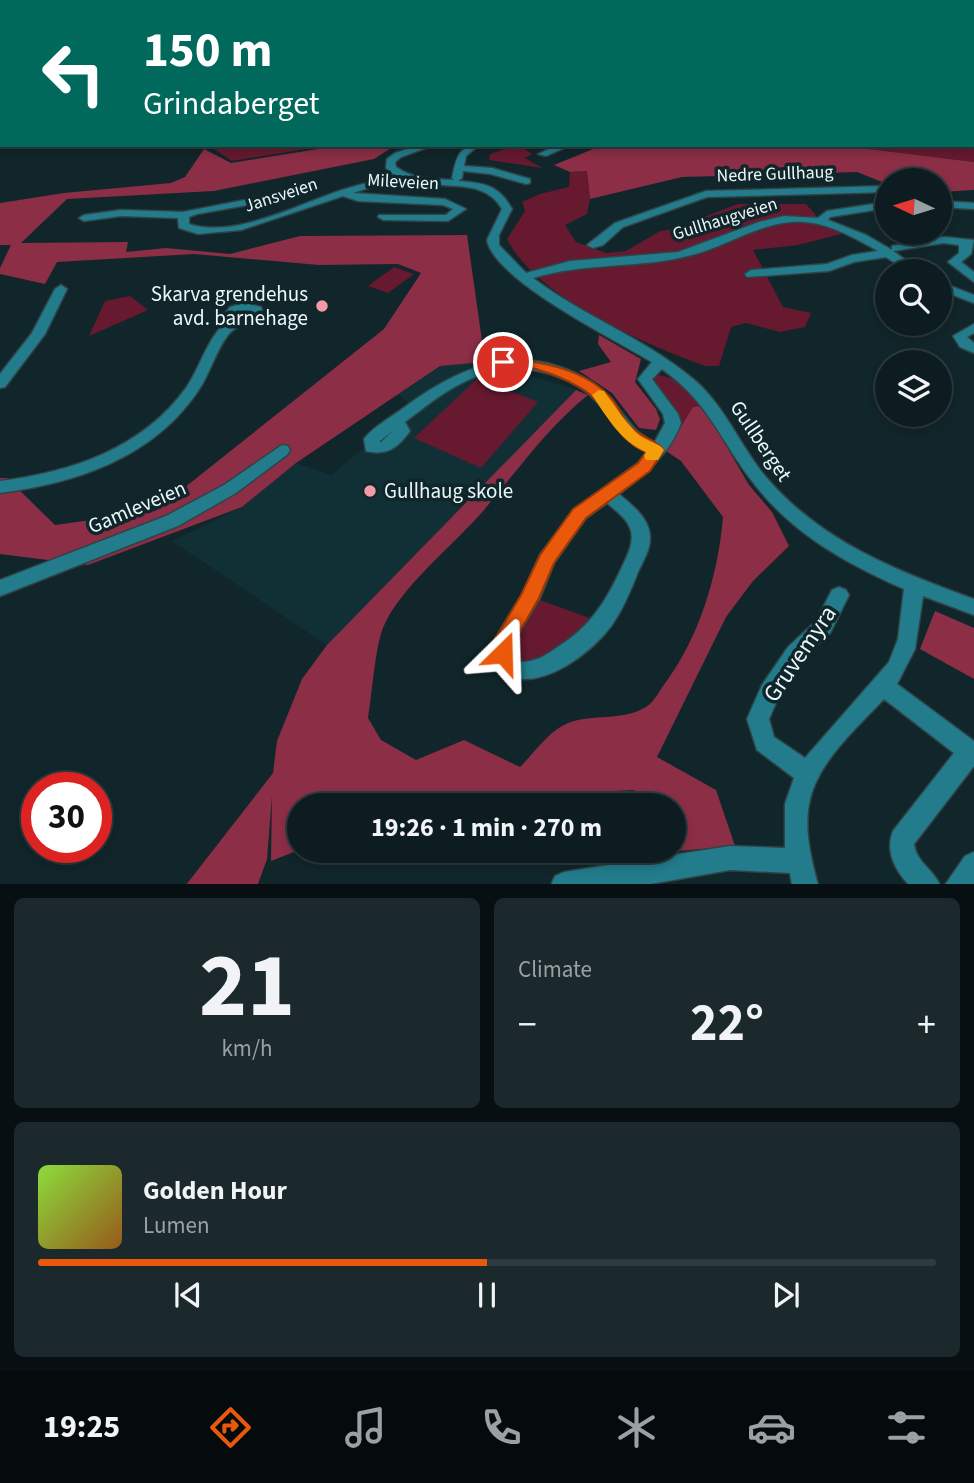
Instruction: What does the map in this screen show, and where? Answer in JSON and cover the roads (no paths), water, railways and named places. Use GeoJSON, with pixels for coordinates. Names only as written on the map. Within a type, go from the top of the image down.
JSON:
{"type":"FeatureCollection","features":[{"type":"Feature","properties":{"kind":"street"},"geometry":{"type":"LineString","coordinates":[[424,147],[394,158],[391,168],[401,177],[455,183],[463,152],[472,147]]}},
{"type":"Feature","properties":{"kind":"street"},"geometry":{"type":"LineString","coordinates":[[543,154],[562,147]]}},
{"type":"Feature","properties":{"kind":"street"},"geometry":{"type":"LineString","coordinates":[[459,168],[492,171],[526,181]]}},
{"type":"Feature","properties":{"kind":"street","name":"Jansveien"},"geometry":{"type":"LineString","coordinates":[[184,215],[183,226],[191,231],[219,231],[258,222],[401,177]]}},
{"type":"Feature","properties":{"kind":"street","name":"Gullberget"},"geometry":{"type":"LineString","coordinates":[[455,183],[487,189],[506,202],[506,213],[494,231],[492,242],[501,256],[525,277],[569,310],[660,362],[695,387],[710,405],[757,477],[790,515],[821,538],[860,561],[974,607]]}},
{"type":"Feature","properties":{"kind":"street","name":"Nedre Gullhaug"},"geometry":{"type":"LineString","coordinates":[[593,245],[619,225],[706,194],[875,189]]}},
{"type":"Feature","properties":{"kind":"street","name":"Mileveien"},"geometry":{"type":"LineString","coordinates":[[344,193],[358,198],[453,203],[461,209],[448,218],[383,217]]}},
{"type":"Feature","properties":{"kind":"street","name":"Jansveien"},"geometry":{"type":"LineString","coordinates":[[83,218],[121,213],[184,215],[206,207],[281,196]]}},
{"type":"Feature","properties":{"kind":"street"},"geometry":{"type":"LineString","coordinates":[[952,205],[974,206]]}},
{"type":"Feature","properties":{"kind":"street"},"geometry":{"type":"LineString","coordinates":[[821,221],[827,214],[875,207]]}},
{"type":"Feature","properties":{"kind":"street","name":"Gullhaugveien"},"geometry":{"type":"LineString","coordinates":[[525,277],[570,265],[689,253],[774,221],[821,221],[857,233],[892,251],[901,259]]}},
{"type":"Feature","properties":{"kind":"street"},"geometry":{"type":"LineString","coordinates":[[751,274],[829,267],[944,240],[970,243],[965,254],[954,262],[974,278]]}},
{"type":"Feature","properties":{"kind":"street"},"geometry":{"type":"LineString","coordinates":[[0,384],[38,334],[61,289]]}},
{"type":"Feature","properties":{"kind":"street"},"geometry":{"type":"LineString","coordinates":[[952,291],[974,299]]}},
{"type":"Feature","properties":{"kind":"street"},"geometry":{"type":"LineString","coordinates":[[0,487],[58,477],[97,464],[136,445],[176,410],[191,390],[226,329],[235,320]]}},
{"type":"Feature","properties":{"kind":"street"},"geometry":{"type":"LineString","coordinates":[[974,328],[960,336],[965,344],[974,349]]}},
{"type":"Feature","properties":{"kind":"street"},"geometry":{"type":"LineString","coordinates":[[397,421],[470,372],[490,364],[518,362],[549,369],[588,386],[606,402],[623,428],[638,442],[656,450]]}},
{"type":"Feature","properties":{"kind":"street"},"geometry":{"type":"LineString","coordinates":[[609,495],[630,514],[641,536],[640,546],[618,600],[598,629],[585,641],[542,669],[526,672],[514,670],[503,653],[503,642],[530,598],[546,560],[580,514],[644,467],[669,434],[673,424],[666,407],[645,379],[660,362]]}},
{"type":"Feature","properties":{"kind":"street","name":"Gamleveien"},"geometry":{"type":"LineString","coordinates":[[0,587],[172,521],[230,489],[282,450]]}},
{"type":"Feature","properties":{"kind":"street"},"geometry":{"type":"LineString","coordinates":[[564,884],[730,858],[802,873],[794,825],[796,798],[807,774],[823,751],[896,669],[910,638],[914,585]]}},
{"type":"Feature","properties":{"kind":"street","name":"Gruvemyra"},"geometry":{"type":"LineString","coordinates":[[807,774],[765,743],[758,719],[770,692],[796,653],[823,628],[839,595]]}},
{"type":"Feature","properties":{"kind":"street"},"geometry":{"type":"LineString","coordinates":[[882,685],[972,753],[902,840],[901,852],[910,868],[928,884]]}},
{"type":"Feature","properties":{"kind":"street"},"geometry":{"type":"LineString","coordinates":[[958,884],[974,864]]}},
{"type":"Feature","properties":{"kind":"place","name":"Skarva grendehus avd. barnehage"},"geometry":{"type":"Point","coordinates":[322,306]}},
{"type":"Feature","properties":{"kind":"place","name":"Gullhaug skole"},"geometry":{"type":"Point","coordinates":[370,491]}}]}
